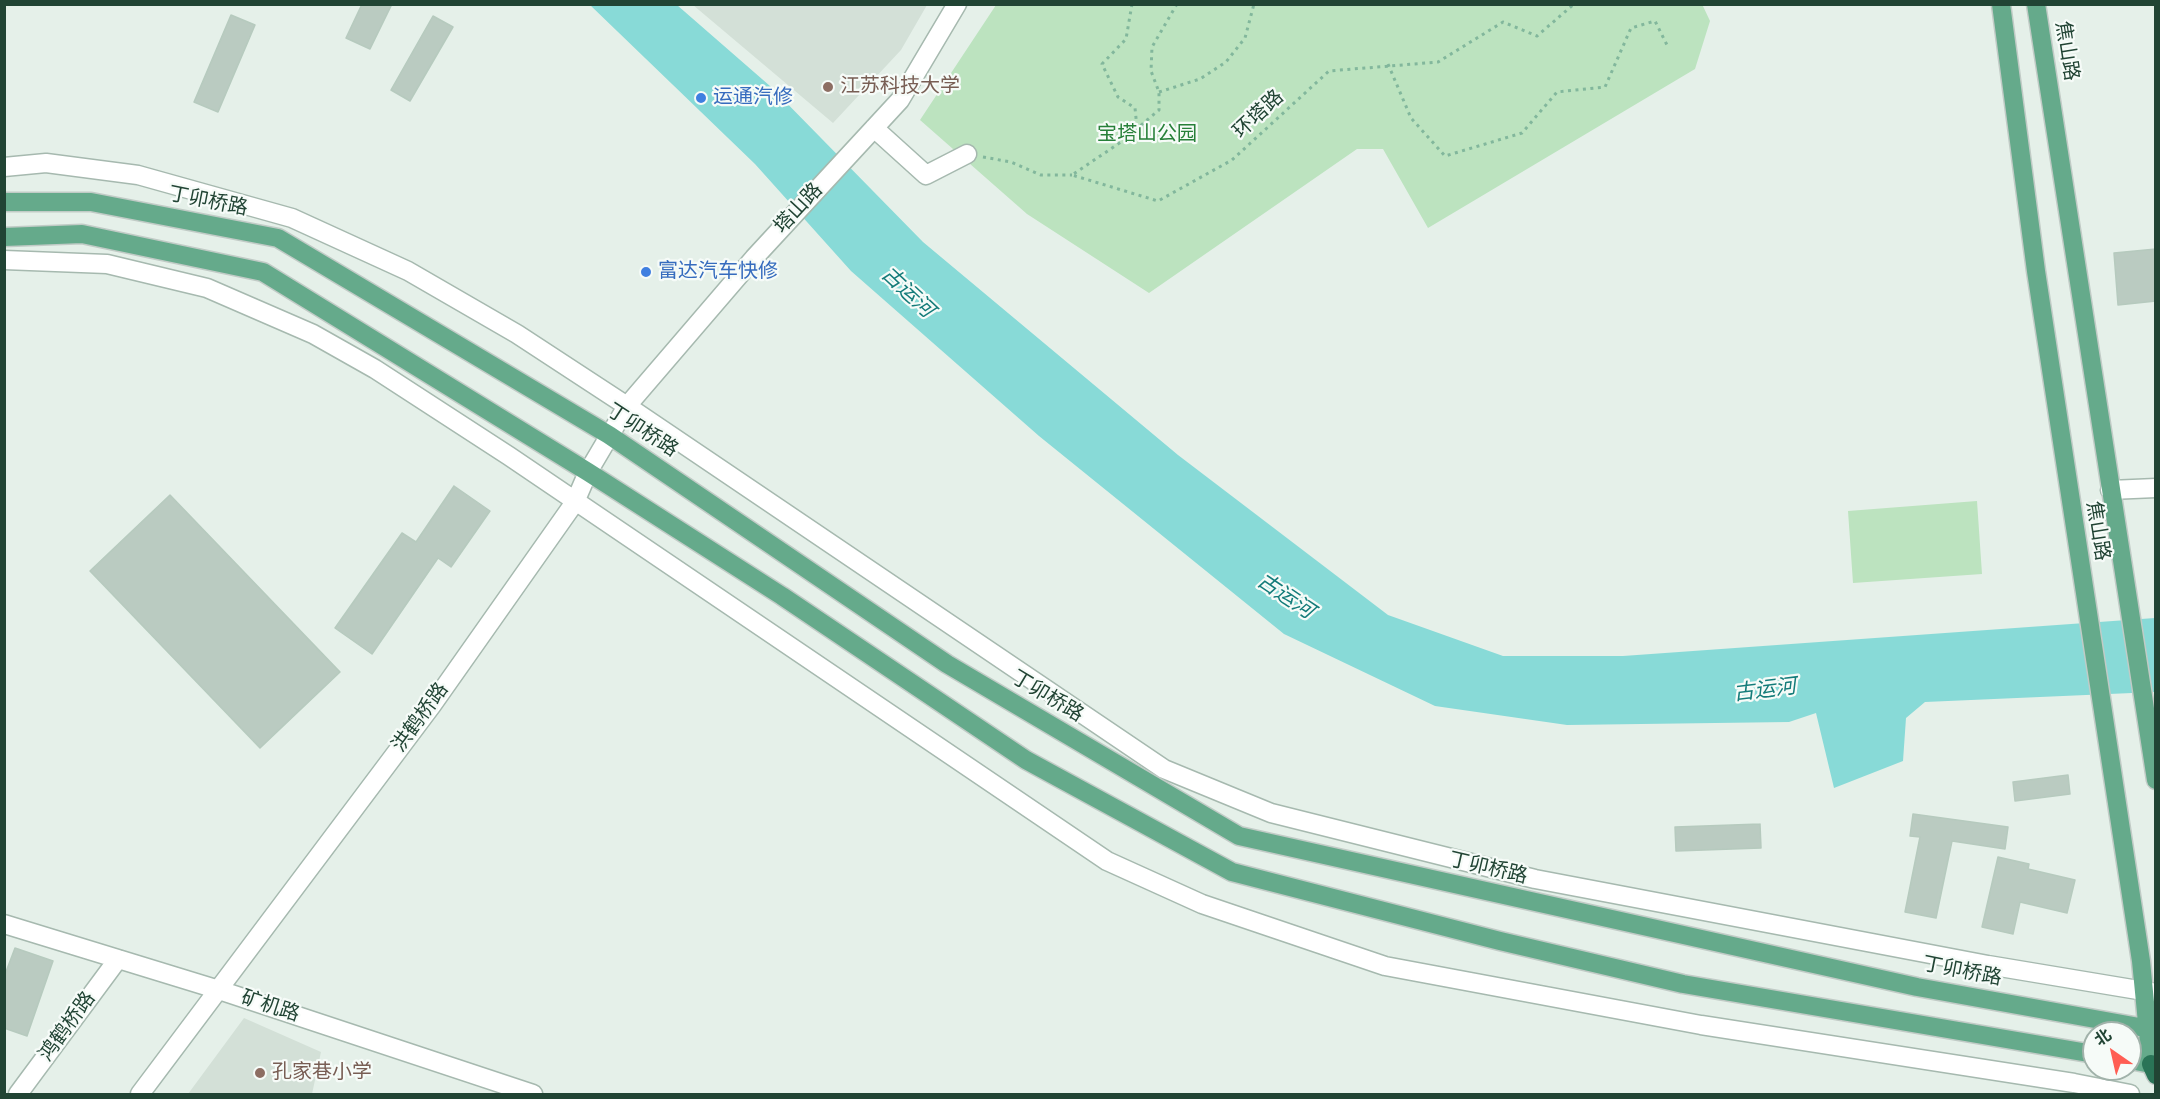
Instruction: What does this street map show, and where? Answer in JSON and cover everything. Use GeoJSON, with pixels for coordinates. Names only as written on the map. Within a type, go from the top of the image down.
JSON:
{"type":"FeatureCollection","features":[{"type":"Feature","properties":{"kind":"main road","name":"焦山路"},"geometry":{"type":"LineString","coordinates":[[2001,4],[2036,271],[2079,562],[2150,992],[2154,1068]]}},
{"type":"Feature","properties":{"kind":"main road","name":"焦山路"},"geometry":{"type":"LineString","coordinates":[[2037,4],[2120,559],[2156,780]]}},
{"type":"Feature","properties":{"kind":"main road","name":"丁卯桥路"},"geometry":{"type":"LineString","coordinates":[[4,202],[91,202],[278,238],[609,435],[947,664],[1239,836],[1917,987],[2152,1030]]}},
{"type":"Feature","properties":{"kind":"main road"},"geometry":{"type":"LineString","coordinates":[[4,237],[82,234],[263,272],[588,472],[782,596],[1026,760],[1232,872],[1500,941],[1683,984],[2082,1052]]}},
{"type":"Feature","properties":{"kind":"street","name":"塔山路"},"geometry":{"type":"LineString","coordinates":[[609,435],[627,406],[753,258],[900,100],[957,4]]}},
{"type":"Feature","properties":{"kind":"street"},"geometry":{"type":"LineString","coordinates":[[874,128],[926,175],[967,154]]}},
{"type":"Feature","properties":{"kind":"street"},"geometry":{"type":"LineString","coordinates":[[4,167],[46,163],[138,175],[292,218],[408,271],[517,334],[627,406],[1164,769],[1271,813],[1534,879],[1988,965],[2150,992]]}},
{"type":"Feature","properties":{"kind":"street"},"geometry":{"type":"LineString","coordinates":[[4,260],[107,264],[207,288],[313,334],[375,369],[509,456],[1107,861],[1202,904],[1385,966],[1701,1024],[2062,1081],[2130,1095]]}},
{"type":"Feature","properties":{"kind":"street","name":"洪鹤桥路"},"geometry":{"type":"LineString","coordinates":[[140,1095],[216,989],[425,714],[575,502],[588,472],[609,435]]}},
{"type":"Feature","properties":{"kind":"street"},"geometry":{"type":"LineString","coordinates":[[2110,490],[2156,488]]}},
{"type":"Feature","properties":{"kind":"street","name":"矿机路"},"geometry":{"type":"LineString","coordinates":[[4,924],[216,989],[533,1095]]}},
{"type":"Feature","properties":{"kind":"street","name":"鸿鹤桥路"},"geometry":{"type":"LineString","coordinates":[[18,1095],[118,959]]}},
{"type":"Feature","properties":{"kind":"path"},"geometry":{"type":"LineString","coordinates":[[1132,4],[1126,39],[1102,64],[1118,97],[1135,108],[1137,128]]}},
{"type":"Feature","properties":{"kind":"path"},"geometry":{"type":"LineString","coordinates":[[1072,175],[1159,110],[1159,92],[1151,71],[1152,47],[1177,4]]}},
{"type":"Feature","properties":{"kind":"path"},"geometry":{"type":"LineString","coordinates":[[1159,92],[1200,79],[1226,62],[1245,38],[1254,4]]}},
{"type":"Feature","properties":{"kind":"path","name":"环塔路"},"geometry":{"type":"LineString","coordinates":[[967,154],[1011,162],[1041,175],[1072,175],[1158,201],[1232,160],[1329,71],[1388,64],[1438,62],[1503,22],[1537,36],[1574,4]]}},
{"type":"Feature","properties":{"kind":"path"},"geometry":{"type":"LineString","coordinates":[[1388,64],[1411,118],[1445,156],[1522,134],[1557,92],[1605,87],[1631,28],[1655,21],[1667,45]]}},
{"type":"Feature","properties":{"kind":"shaded area","name":"江苏科技大学"},"geometry":{"type":"Polygon","coordinates":[[[693,5],[927,5],[901,50],[833,123],[693,5]]]}},
{"type":"Feature","properties":{"kind":"shaded area","name":"孔家巷小学"},"geometry":{"type":"Polygon","coordinates":[[[244,1018],[321,1052],[312,1094],[188,1094],[244,1018]]]}},
{"type":"Feature","properties":{"kind":"green space","name":"宝塔山公园"},"geometry":{"type":"Polygon","coordinates":[[[1702,4],[1710,21],[1695,69],[1428,228],[1383,149],[1357,149],[1149,293],[1027,214],[920,120],[996,5],[1702,4]]]}},
{"type":"Feature","properties":{"kind":"green space"},"geometry":{"type":"Polygon","coordinates":[[[1977,501],[1982,574],[1853,583],[1848,511],[1977,501]]]}},
{"type":"Feature","properties":{"kind":"water","name":"古运河"},"geometry":{"type":"Polygon","coordinates":[[[590,5],[677,5],[770,86],[923,242],[1178,455],[1388,615],[1503,656],[1623,656],[2155,618],[2155,692],[1925,702],[1906,718],[1903,761],[1834,788],[1816,713],[1789,722],[1567,725],[1435,706],[1284,634],[1039,436],[851,271],[755,164],[590,5]]]}},
{"type":"Feature","properties":{"kind":"building"},"geometry":{"type":"Polygon","coordinates":[[[362,4],[392,4],[370,49],[346,38],[362,4]]]}},
{"type":"Feature","properties":{"kind":"building"},"geometry":{"type":"Polygon","coordinates":[[[231,15],[255,25],[218,112],[194,102],[231,15]]]}},
{"type":"Feature","properties":{"kind":"building"},"geometry":{"type":"Polygon","coordinates":[[[433,16],[453,27],[410,101],[391,90],[433,16]]]}},
{"type":"Feature","properties":{"kind":"building"},"geometry":{"type":"Polygon","coordinates":[[[2156,249],[2156,301],[2118,305],[2114,253],[2156,249]]]}},
{"type":"Feature","properties":{"kind":"building"},"geometry":{"type":"Polygon","coordinates":[[[454,486],[490,511],[451,567],[438,558],[372,654],[335,628],[402,533],[416,542],[454,486]]]}},
{"type":"Feature","properties":{"kind":"building"},"geometry":{"type":"Polygon","coordinates":[[[170,495],[340,672],[260,748],[90,571],[170,495]]]}},
{"type":"Feature","properties":{"kind":"building"},"geometry":{"type":"Polygon","coordinates":[[[2068,775],[2070,794],[2015,801],[2013,782],[2068,775]]]}},
{"type":"Feature","properties":{"kind":"building"},"geometry":{"type":"Polygon","coordinates":[[[1913,814],[2008,827],[2005,849],[1952,841],[1936,918],[1905,912],[1920,837],[1910,836],[1913,814]]]}},
{"type":"Feature","properties":{"kind":"building"},"geometry":{"type":"Polygon","coordinates":[[[1760,824],[1761,848],[1676,851],[1675,827],[1760,824]]]}},
{"type":"Feature","properties":{"kind":"building"},"geometry":{"type":"Polygon","coordinates":[[[1998,857],[2029,864],[2028,869],[2075,880],[2067,913],[2020,902],[2013,934],[1982,927],[1998,857]]]}},
{"type":"Feature","properties":{"kind":"building"},"geometry":{"type":"Polygon","coordinates":[[[15,948],[53,961],[27,1036],[4,1028],[4,977],[15,948]]]}},
{"type":"Feature","properties":{"kind":"place","name":"江苏科技大学"},"geometry":{"type":"Point","coordinates":[828,87]}},
{"type":"Feature","properties":{"kind":"place","name":"运通汽修"},"geometry":{"type":"Point","coordinates":[701,98]}},
{"type":"Feature","properties":{"kind":"place","name":"富达汽车快修"},"geometry":{"type":"Point","coordinates":[646,272]}},
{"type":"Feature","properties":{"kind":"place","name":"孔家巷小学"},"geometry":{"type":"Point","coordinates":[260,1073]}}]}
